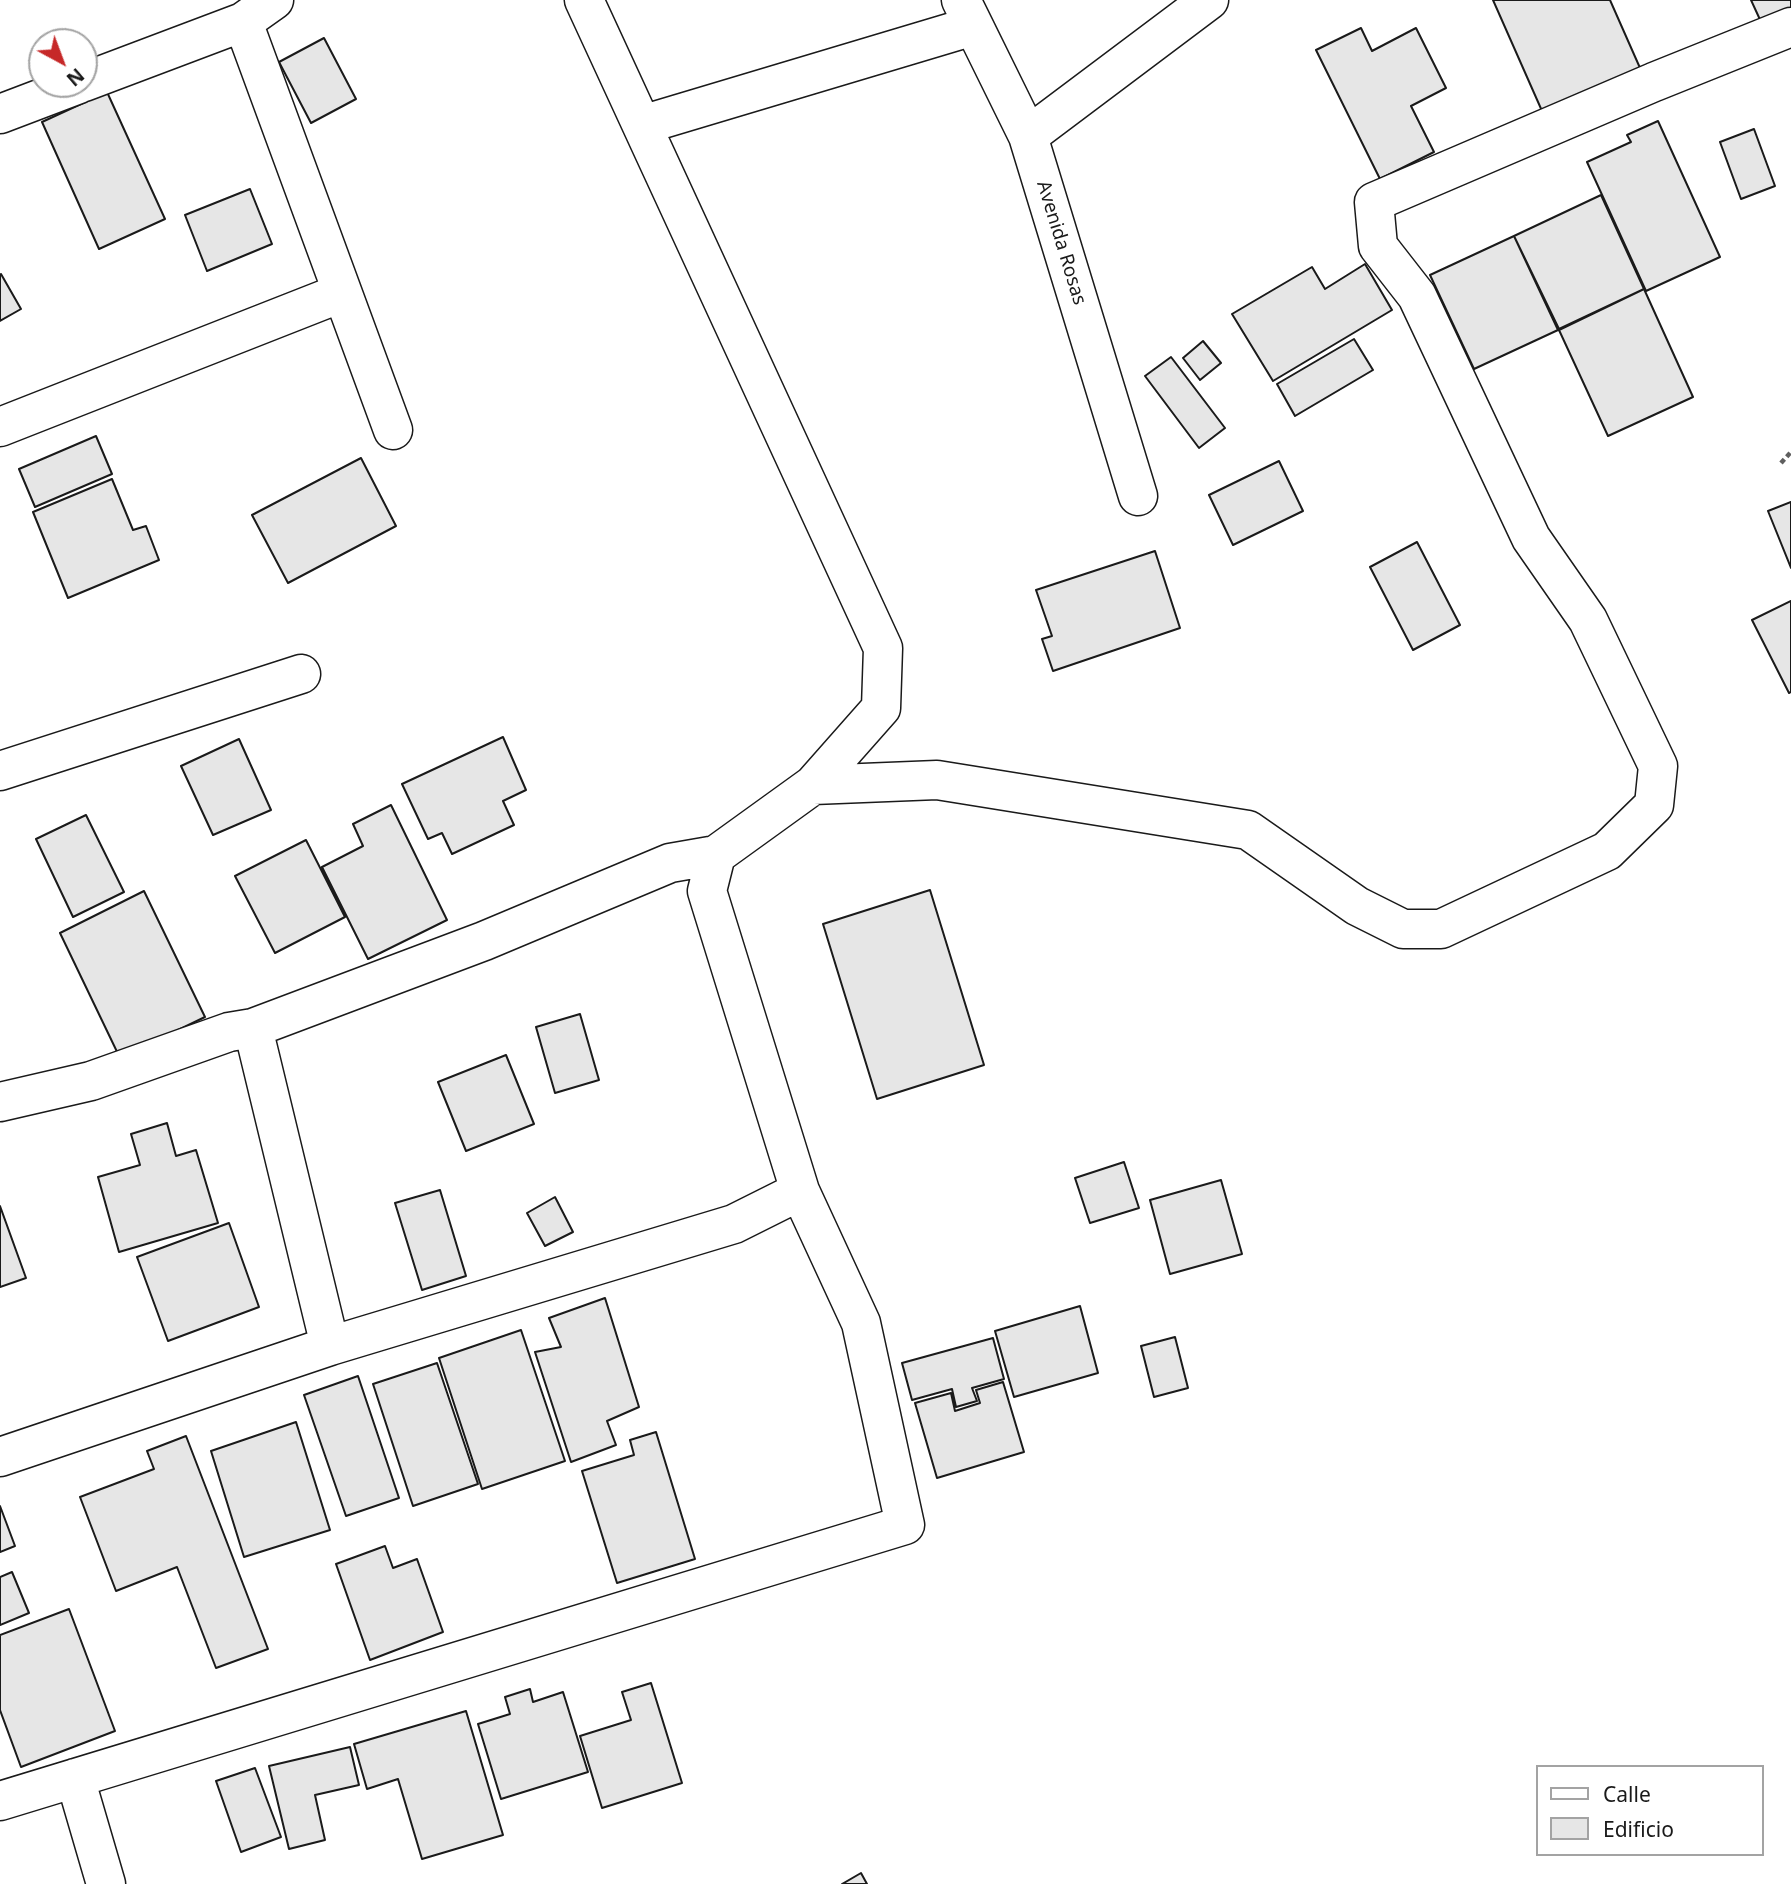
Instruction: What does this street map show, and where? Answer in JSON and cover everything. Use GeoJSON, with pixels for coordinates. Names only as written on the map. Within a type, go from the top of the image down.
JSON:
{"type":"FeatureCollection","features":[{"type":"Feature","properties":{"kind":"street"},"geometry":{"type":"LineString","coordinates":[[98,77],[243,22],[274,0]]}},
{"type":"Feature","properties":{"kind":"street"},"geometry":{"type":"LineString","coordinates":[[0,1102],[91,1082],[229,1032],[253,1028],[484,942],[670,863],[716,855],[813,785],[881,708],[883,648],[584,0]]}},
{"type":"Feature","properties":{"kind":"street"},"geometry":{"type":"LineString","coordinates":[[1028,136],[1209,0]]}},
{"type":"Feature","properties":{"kind":"street"},"geometry":{"type":"LineString","coordinates":[[642,125],[967,13]]}},
{"type":"Feature","properties":{"kind":"street","name":"Avenida Rosas"},"geometry":{"type":"LineString","coordinates":[[967,13],[1028,136],[1138,495]]}},
{"type":"Feature","properties":{"kind":"street"},"geometry":{"type":"LineString","coordinates":[[243,22],[393,430]]}},
{"type":"Feature","properties":{"kind":"street"},"geometry":{"type":"LineString","coordinates":[[813,785],[937,779],[1248,830],[1357,906],[1403,929],[1441,929],[1607,851],[1654,805],[1658,766],[1588,620],[1531,538],[1417,296],[1378,246],[1374,202],[1654,82],[1791,27]]}},
{"type":"Feature","properties":{"kind":"street"},"geometry":{"type":"LineString","coordinates":[[0,114],[42,98]]}},
{"type":"Feature","properties":{"kind":"street"},"geometry":{"type":"LineString","coordinates":[[0,427],[341,293]]}},
{"type":"Feature","properties":{"kind":"street"},"geometry":{"type":"LineString","coordinates":[[0,771],[301,674]]}},
{"type":"Feature","properties":{"kind":"street"},"geometry":{"type":"LineString","coordinates":[[0,1801],[905,1525],[861,1323],[800,1191],[707,891],[716,855]]}},
{"type":"Feature","properties":{"kind":"street"},"geometry":{"type":"LineString","coordinates":[[253,1028],[330,1346]]}},
{"type":"Feature","properties":{"kind":"street"},"geometry":{"type":"LineString","coordinates":[[0,1457],[330,1346],[734,1224],[800,1191]]}},
{"type":"Feature","properties":{"kind":"street"},"geometry":{"type":"LineString","coordinates":[[75,1778],[106,1884]]}},
{"type":"Feature","properties":{"kind":"path"},"geometry":{"type":"LineString","coordinates":[[1781,463],[1791,452]]}},
{"type":"Feature","properties":{"kind":"building"},"geometry":{"type":"Polygon","coordinates":[[[1493,0],[1610,0],[1644,77],[1546,120],[1493,0]]]}},
{"type":"Feature","properties":{"kind":"building"},"geometry":{"type":"Polygon","coordinates":[[[1751,0],[1791,0],[1791,11],[1762,24],[1751,0]]]}},
{"type":"Feature","properties":{"kind":"building"},"geometry":{"type":"Polygon","coordinates":[[[1361,28],[1372,51],[1416,28],[1446,88],[1411,106],[1434,152],[1380,179],[1316,50],[1361,28]]]}},
{"type":"Feature","properties":{"kind":"building"},"geometry":{"type":"Polygon","coordinates":[[[324,38],[356,99],[311,123],[279,62],[324,38]]]}},
{"type":"Feature","properties":{"kind":"building"},"geometry":{"type":"Polygon","coordinates":[[[107,92],[165,219],[99,249],[42,122],[107,92]]]}},
{"type":"Feature","properties":{"kind":"building"},"geometry":{"type":"Polygon","coordinates":[[[1658,121],[1720,257],[1646,291],[1587,162],[1631,142],[1627,135],[1658,121]]]}},
{"type":"Feature","properties":{"kind":"building"},"geometry":{"type":"Polygon","coordinates":[[[1754,129],[1775,186],[1741,199],[1720,142],[1754,129]]]}},
{"type":"Feature","properties":{"kind":"building"},"geometry":{"type":"Polygon","coordinates":[[[250,189],[272,244],[207,271],[185,215],[250,189]]]}},
{"type":"Feature","properties":{"kind":"building"},"geometry":{"type":"Polygon","coordinates":[[[1601,195],[1644,289],[1559,329],[1514,236],[1601,195]]]}},
{"type":"Feature","properties":{"kind":"building"},"geometry":{"type":"Polygon","coordinates":[[[1514,236],[1558,330],[1474,369],[1430,275],[1514,236]]]}},
{"type":"Feature","properties":{"kind":"building"},"geometry":{"type":"Polygon","coordinates":[[[1365,264],[1392,310],[1273,381],[1232,314],[1312,267],[1325,289],[1365,264]]]}},
{"type":"Feature","properties":{"kind":"building"},"geometry":{"type":"Polygon","coordinates":[[[0,275],[21,309],[0,321],[0,275]]]}},
{"type":"Feature","properties":{"kind":"building"},"geometry":{"type":"Polygon","coordinates":[[[1644,289],[1693,397],[1608,436],[1559,330],[1644,289]]]}},
{"type":"Feature","properties":{"kind":"building"},"geometry":{"type":"Polygon","coordinates":[[[1354,339],[1373,370],[1295,416],[1277,384],[1354,339]]]}},
{"type":"Feature","properties":{"kind":"building"},"geometry":{"type":"Polygon","coordinates":[[[1203,341],[1221,363],[1200,380],[1183,358],[1203,341]]]}},
{"type":"Feature","properties":{"kind":"building"},"geometry":{"type":"Polygon","coordinates":[[[1171,357],[1225,428],[1199,448],[1145,376],[1171,357]]]}},
{"type":"Feature","properties":{"kind":"building"},"geometry":{"type":"Polygon","coordinates":[[[96,436],[112,474],[35,507],[19,469],[96,436]]]}},
{"type":"Feature","properties":{"kind":"building"},"geometry":{"type":"Polygon","coordinates":[[[361,458],[396,526],[288,583],[252,515],[361,458]]]}},
{"type":"Feature","properties":{"kind":"building"},"geometry":{"type":"Polygon","coordinates":[[[1279,461],[1303,511],[1233,545],[1209,495],[1279,461]]]}},
{"type":"Feature","properties":{"kind":"building"},"geometry":{"type":"Polygon","coordinates":[[[112,479],[133,530],[146,526],[159,560],[68,598],[33,512],[112,479]]]}},
{"type":"Feature","properties":{"kind":"building"},"geometry":{"type":"Polygon","coordinates":[[[1791,502],[1791,568],[1768,511],[1791,502]]]}},
{"type":"Feature","properties":{"kind":"building"},"geometry":{"type":"Polygon","coordinates":[[[1417,542],[1460,625],[1413,650],[1370,567],[1417,542]]]}},
{"type":"Feature","properties":{"kind":"building"},"geometry":{"type":"Polygon","coordinates":[[[1155,551],[1180,628],[1053,671],[1042,639],[1052,636],[1036,590],[1155,551]]]}},
{"type":"Feature","properties":{"kind":"building"},"geometry":{"type":"Polygon","coordinates":[[[1791,601],[1791,692],[1789,693],[1752,620],[1791,601]]]}},
{"type":"Feature","properties":{"kind":"building"},"geometry":{"type":"Polygon","coordinates":[[[503,737],[526,790],[503,801],[514,825],[452,854],[442,833],[428,839],[402,784],[503,737]]]}},
{"type":"Feature","properties":{"kind":"building"},"geometry":{"type":"Polygon","coordinates":[[[239,739],[271,810],[213,835],[181,766],[239,739]]]}},
{"type":"Feature","properties":{"kind":"building"},"geometry":{"type":"Polygon","coordinates":[[[391,805],[447,920],[368,959],[322,867],[363,846],[353,824],[391,805]]]}},
{"type":"Feature","properties":{"kind":"building"},"geometry":{"type":"Polygon","coordinates":[[[86,815],[124,892],[73,917],[36,839],[86,815]]]}},
{"type":"Feature","properties":{"kind":"building"},"geometry":{"type":"Polygon","coordinates":[[[306,840],[345,917],[275,953],[235,876],[306,840]]]}},
{"type":"Feature","properties":{"kind":"building"},"geometry":{"type":"Polygon","coordinates":[[[930,890],[984,1065],[877,1099],[823,924],[930,890]]]}},
{"type":"Feature","properties":{"kind":"building"},"geometry":{"type":"Polygon","coordinates":[[[144,891],[205,1017],[120,1058],[60,933],[144,891]]]}},
{"type":"Feature","properties":{"kind":"building"},"geometry":{"type":"Polygon","coordinates":[[[580,1014],[599,1080],[555,1093],[536,1027],[580,1014]]]}},
{"type":"Feature","properties":{"kind":"building"},"geometry":{"type":"Polygon","coordinates":[[[506,1055],[534,1124],[466,1151],[438,1082],[506,1055]]]}},
{"type":"Feature","properties":{"kind":"building"},"geometry":{"type":"Polygon","coordinates":[[[167,1123],[176,1156],[196,1150],[218,1223],[119,1252],[98,1177],[140,1165],[131,1134],[167,1123]]]}},
{"type":"Feature","properties":{"kind":"building"},"geometry":{"type":"Polygon","coordinates":[[[1124,1162],[1139,1208],[1090,1223],[1075,1178],[1124,1162]]]}},
{"type":"Feature","properties":{"kind":"building"},"geometry":{"type":"Polygon","coordinates":[[[1221,1180],[1242,1254],[1170,1274],[1150,1200],[1221,1180]]]}},
{"type":"Feature","properties":{"kind":"building"},"geometry":{"type":"Polygon","coordinates":[[[440,1190],[466,1276],[422,1290],[395,1203],[440,1190]]]}},
{"type":"Feature","properties":{"kind":"building"},"geometry":{"type":"Polygon","coordinates":[[[555,1197],[573,1232],[545,1246],[527,1213],[555,1197]]]}},
{"type":"Feature","properties":{"kind":"building"},"geometry":{"type":"Polygon","coordinates":[[[0,1206],[26,1278],[0,1287],[0,1206]]]}},
{"type":"Feature","properties":{"kind":"building"},"geometry":{"type":"Polygon","coordinates":[[[229,1223],[259,1307],[168,1341],[137,1257],[229,1223]]]}},
{"type":"Feature","properties":{"kind":"building"},"geometry":{"type":"Polygon","coordinates":[[[605,1298],[639,1407],[607,1421],[616,1445],[571,1462],[535,1352],[561,1347],[549,1318],[605,1298]]]}},
{"type":"Feature","properties":{"kind":"building"},"geometry":{"type":"Polygon","coordinates":[[[1080,1306],[1098,1373],[1014,1397],[995,1331],[1080,1306]]]}},
{"type":"Feature","properties":{"kind":"building"},"geometry":{"type":"Polygon","coordinates":[[[521,1330],[565,1461],[482,1489],[439,1358],[521,1330]]]}},
{"type":"Feature","properties":{"kind":"building"},"geometry":{"type":"Polygon","coordinates":[[[1175,1337],[1188,1388],[1154,1397],[1141,1346],[1175,1337]]]}},
{"type":"Feature","properties":{"kind":"building"},"geometry":{"type":"Polygon","coordinates":[[[993,1338],[1004,1379],[972,1388],[977,1401],[956,1407],[952,1389],[912,1400],[902,1363],[993,1338]]]}},
{"type":"Feature","properties":{"kind":"building"},"geometry":{"type":"Polygon","coordinates":[[[437,1363],[478,1484],[413,1506],[373,1384],[437,1363]]]}},
{"type":"Feature","properties":{"kind":"building"},"geometry":{"type":"Polygon","coordinates":[[[358,1376],[399,1498],[346,1516],[304,1395],[358,1376]]]}},
{"type":"Feature","properties":{"kind":"building"},"geometry":{"type":"Polygon","coordinates":[[[1003,1382],[1024,1452],[937,1478],[915,1403],[951,1393],[955,1411],[980,1403],[976,1390],[1003,1382]]]}},
{"type":"Feature","properties":{"kind":"building"},"geometry":{"type":"Polygon","coordinates":[[[296,1422],[330,1530],[244,1557],[211,1451],[296,1422]]]}},
{"type":"Feature","properties":{"kind":"building"},"geometry":{"type":"Polygon","coordinates":[[[656,1432],[695,1559],[617,1583],[582,1471],[634,1455],[630,1440],[656,1432]]]}},
{"type":"Feature","properties":{"kind":"building"},"geometry":{"type":"Polygon","coordinates":[[[186,1436],[268,1649],[216,1668],[177,1567],[116,1591],[80,1497],[154,1469],[147,1451],[186,1436]]]}},
{"type":"Feature","properties":{"kind":"building"},"geometry":{"type":"Polygon","coordinates":[[[0,1506],[15,1546],[0,1552],[0,1506]]]}},
{"type":"Feature","properties":{"kind":"building"},"geometry":{"type":"Polygon","coordinates":[[[385,1546],[393,1568],[417,1559],[443,1632],[370,1660],[336,1564],[385,1546]]]}},
{"type":"Feature","properties":{"kind":"building"},"geometry":{"type":"Polygon","coordinates":[[[12,1572],[29,1613],[0,1625],[0,1577],[12,1572]]]}},
{"type":"Feature","properties":{"kind":"building"},"geometry":{"type":"Polygon","coordinates":[[[69,1609],[115,1731],[21,1767],[0,1710],[0,1635],[69,1609]]]}},
{"type":"Feature","properties":{"kind":"building"},"geometry":{"type":"Polygon","coordinates":[[[651,1683],[682,1783],[602,1808],[580,1736],[631,1720],[622,1692],[651,1683]]]}},
{"type":"Feature","properties":{"kind":"building"},"geometry":{"type":"Polygon","coordinates":[[[530,1689],[533,1702],[563,1692],[588,1772],[501,1799],[478,1724],[510,1714],[505,1697],[530,1689]]]}},
{"type":"Feature","properties":{"kind":"building"},"geometry":{"type":"Polygon","coordinates":[[[466,1711],[503,1835],[422,1859],[398,1779],[367,1789],[354,1744],[466,1711]]]}},
{"type":"Feature","properties":{"kind":"building"},"geometry":{"type":"Polygon","coordinates":[[[350,1747],[359,1785],[315,1795],[325,1840],[289,1849],[269,1766],[350,1747]]]}},
{"type":"Feature","properties":{"kind":"building"},"geometry":{"type":"Polygon","coordinates":[[[255,1768],[281,1837],[241,1852],[216,1781],[255,1768]]]}},
{"type":"Feature","properties":{"kind":"building"},"geometry":{"type":"Polygon","coordinates":[[[861,1873],[867,1884],[842,1884],[861,1873]]]}}]}
